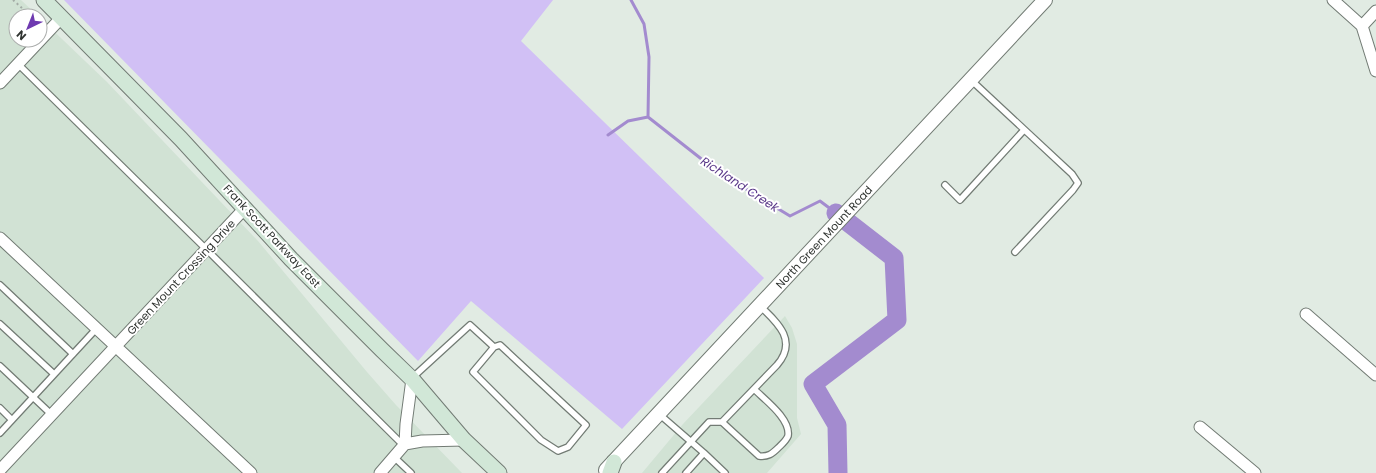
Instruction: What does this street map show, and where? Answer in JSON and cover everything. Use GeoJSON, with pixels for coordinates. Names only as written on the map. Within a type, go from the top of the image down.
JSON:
{"type":"FeatureCollection","features":[{"type":"Feature","properties":{"kind":"main road","name":"Frank Scott Parkway East"},"geometry":{"type":"LineString","coordinates":[[44,0],[181,139],[292,259],[382,350],[412,378],[470,445],[499,473]]}},
{"type":"Feature","properties":{"kind":"main road"},"geometry":{"type":"LineString","coordinates":[[470,445],[491,473]]}},
{"type":"Feature","properties":{"kind":"street","name":"North Green Mount Road"},"geometry":{"type":"LineString","coordinates":[[603,473],[612,467],[659,414],[1045,0]]}},
{"type":"Feature","properties":{"kind":"street"},"geometry":{"type":"LineString","coordinates":[[1333,0],[1362,26],[1376,71]]}},
{"type":"Feature","properties":{"kind":"street"},"geometry":{"type":"LineString","coordinates":[[1362,26],[1376,11]]}},
{"type":"Feature","properties":{"kind":"street"},"geometry":{"type":"LineString","coordinates":[[0,82],[62,17]]}},
{"type":"Feature","properties":{"kind":"street","name":"Green Mount Crossing Drive"},"geometry":{"type":"LineString","coordinates":[[0,470],[245,208]]}},
{"type":"Feature","properties":{"kind":"street"},"geometry":{"type":"LineString","coordinates":[[0,238],[251,473]]}},
{"type":"Feature","properties":{"kind":"street"},"geometry":{"type":"LineString","coordinates":[[1306,314],[1376,375]]}},
{"type":"Feature","properties":{"kind":"street"},"geometry":{"type":"LineString","coordinates":[[380,473],[404,445],[412,378]]}},
{"type":"Feature","properties":{"kind":"street"},"geometry":{"type":"LineString","coordinates":[[1200,427],[1255,473]]}},
{"type":"Feature","properties":{"kind":"street"},"geometry":{"type":"LineString","coordinates":[[404,445],[422,441],[470,445]]}},
{"type":"Feature","properties":{"kind":"lane"},"geometry":{"type":"LineString","coordinates":[[18,64],[404,445]]}},
{"type":"Feature","properties":{"kind":"lane"},"geometry":{"type":"LineString","coordinates":[[970,80],[1072,174],[1078,183],[1015,252]]}},
{"type":"Feature","properties":{"kind":"lane"},"geometry":{"type":"LineString","coordinates":[[944,185],[960,200],[1024,130]]}},
{"type":"Feature","properties":{"kind":"lane"},"geometry":{"type":"LineString","coordinates":[[0,285],[73,354]]}},
{"type":"Feature","properties":{"kind":"lane"},"geometry":{"type":"LineString","coordinates":[[722,422],[780,362],[785,349],[786,340],[778,323],[760,306]]}},
{"type":"Feature","properties":{"kind":"lane"},"geometry":{"type":"LineString","coordinates":[[0,324],[54,374]]}},
{"type":"Feature","properties":{"kind":"lane"},"geometry":{"type":"LineString","coordinates":[[412,378],[470,325],[494,348]]}},
{"type":"Feature","properties":{"kind":"lane"},"geometry":{"type":"LineString","coordinates":[[0,433],[97,328]]}},
{"type":"Feature","properties":{"kind":"lane"},"geometry":{"type":"LineString","coordinates":[[500,345],[586,425],[568,447],[558,451],[541,440],[474,372],[494,348],[500,345]]}},
{"type":"Feature","properties":{"kind":"lane"},"geometry":{"type":"LineString","coordinates":[[0,366],[52,415]]}},
{"type":"Feature","properties":{"kind":"lane"},"geometry":{"type":"LineString","coordinates":[[662,473],[709,422],[722,422],[759,456],[772,455],[786,440],[788,436],[788,425],[784,418],[754,389]]}},
{"type":"Feature","properties":{"kind":"lane"},"geometry":{"type":"LineString","coordinates":[[0,408],[12,420]]}},
{"type":"Feature","properties":{"kind":"lane"},"geometry":{"type":"LineString","coordinates":[[659,414],[725,473]]}},
{"type":"Feature","properties":{"kind":"lane"},"geometry":{"type":"LineString","coordinates":[[686,473],[704,453]]}},
{"type":"Feature","properties":{"kind":"lane"},"geometry":{"type":"LineString","coordinates":[[394,457],[411,473]]}},
{"type":"Feature","properties":{"kind":"lane"},"geometry":{"type":"LineString","coordinates":[[718,466],[720,473]]}},
{"type":"Feature","properties":{"kind":"path"},"geometry":{"type":"LineString","coordinates":[[13,0],[22,8]]}},
{"type":"Feature","properties":{"kind":"shaded area"},"geometry":{"type":"Polygon","coordinates":[[[0,0],[21,0],[30,8],[8,8],[8,48],[48,48],[48,26],[107,82],[258,241],[396,405],[462,473],[0,473],[0,0]]]}},
{"type":"Feature","properties":{"kind":"shaded area"},"geometry":{"type":"Polygon","coordinates":[[[64,0],[553,0],[521,41],[764,278],[622,429],[471,301],[418,361],[64,0]]]}},
{"type":"Feature","properties":{"kind":"shaded area"},"geometry":{"type":"Polygon","coordinates":[[[785,316],[792,328],[797,344],[797,418],[801,434],[767,473],[642,473],[683,424],[785,316]]]}},
{"type":"Feature","properties":{"kind":"waterway","name":"Richland Creek"},"geometry":{"type":"LineString","coordinates":[[631,0],[644,24],[649,57],[648,117]]}},
{"type":"Feature","properties":{"kind":"waterway","name":"Richland Creek"},"geometry":{"type":"LineString","coordinates":[[648,117],[718,172],[790,216],[820,201],[836,213]]}},
{"type":"Feature","properties":{"kind":"waterway"},"geometry":{"type":"LineString","coordinates":[[608,135],[628,121],[648,117]]}},
{"type":"Feature","properties":{"kind":"waterway","name":"Richland Creek"},"geometry":{"type":"LineString","coordinates":[[836,213],[894,258],[897,320],[813,384],[837,425],[838,473]]}}]}
